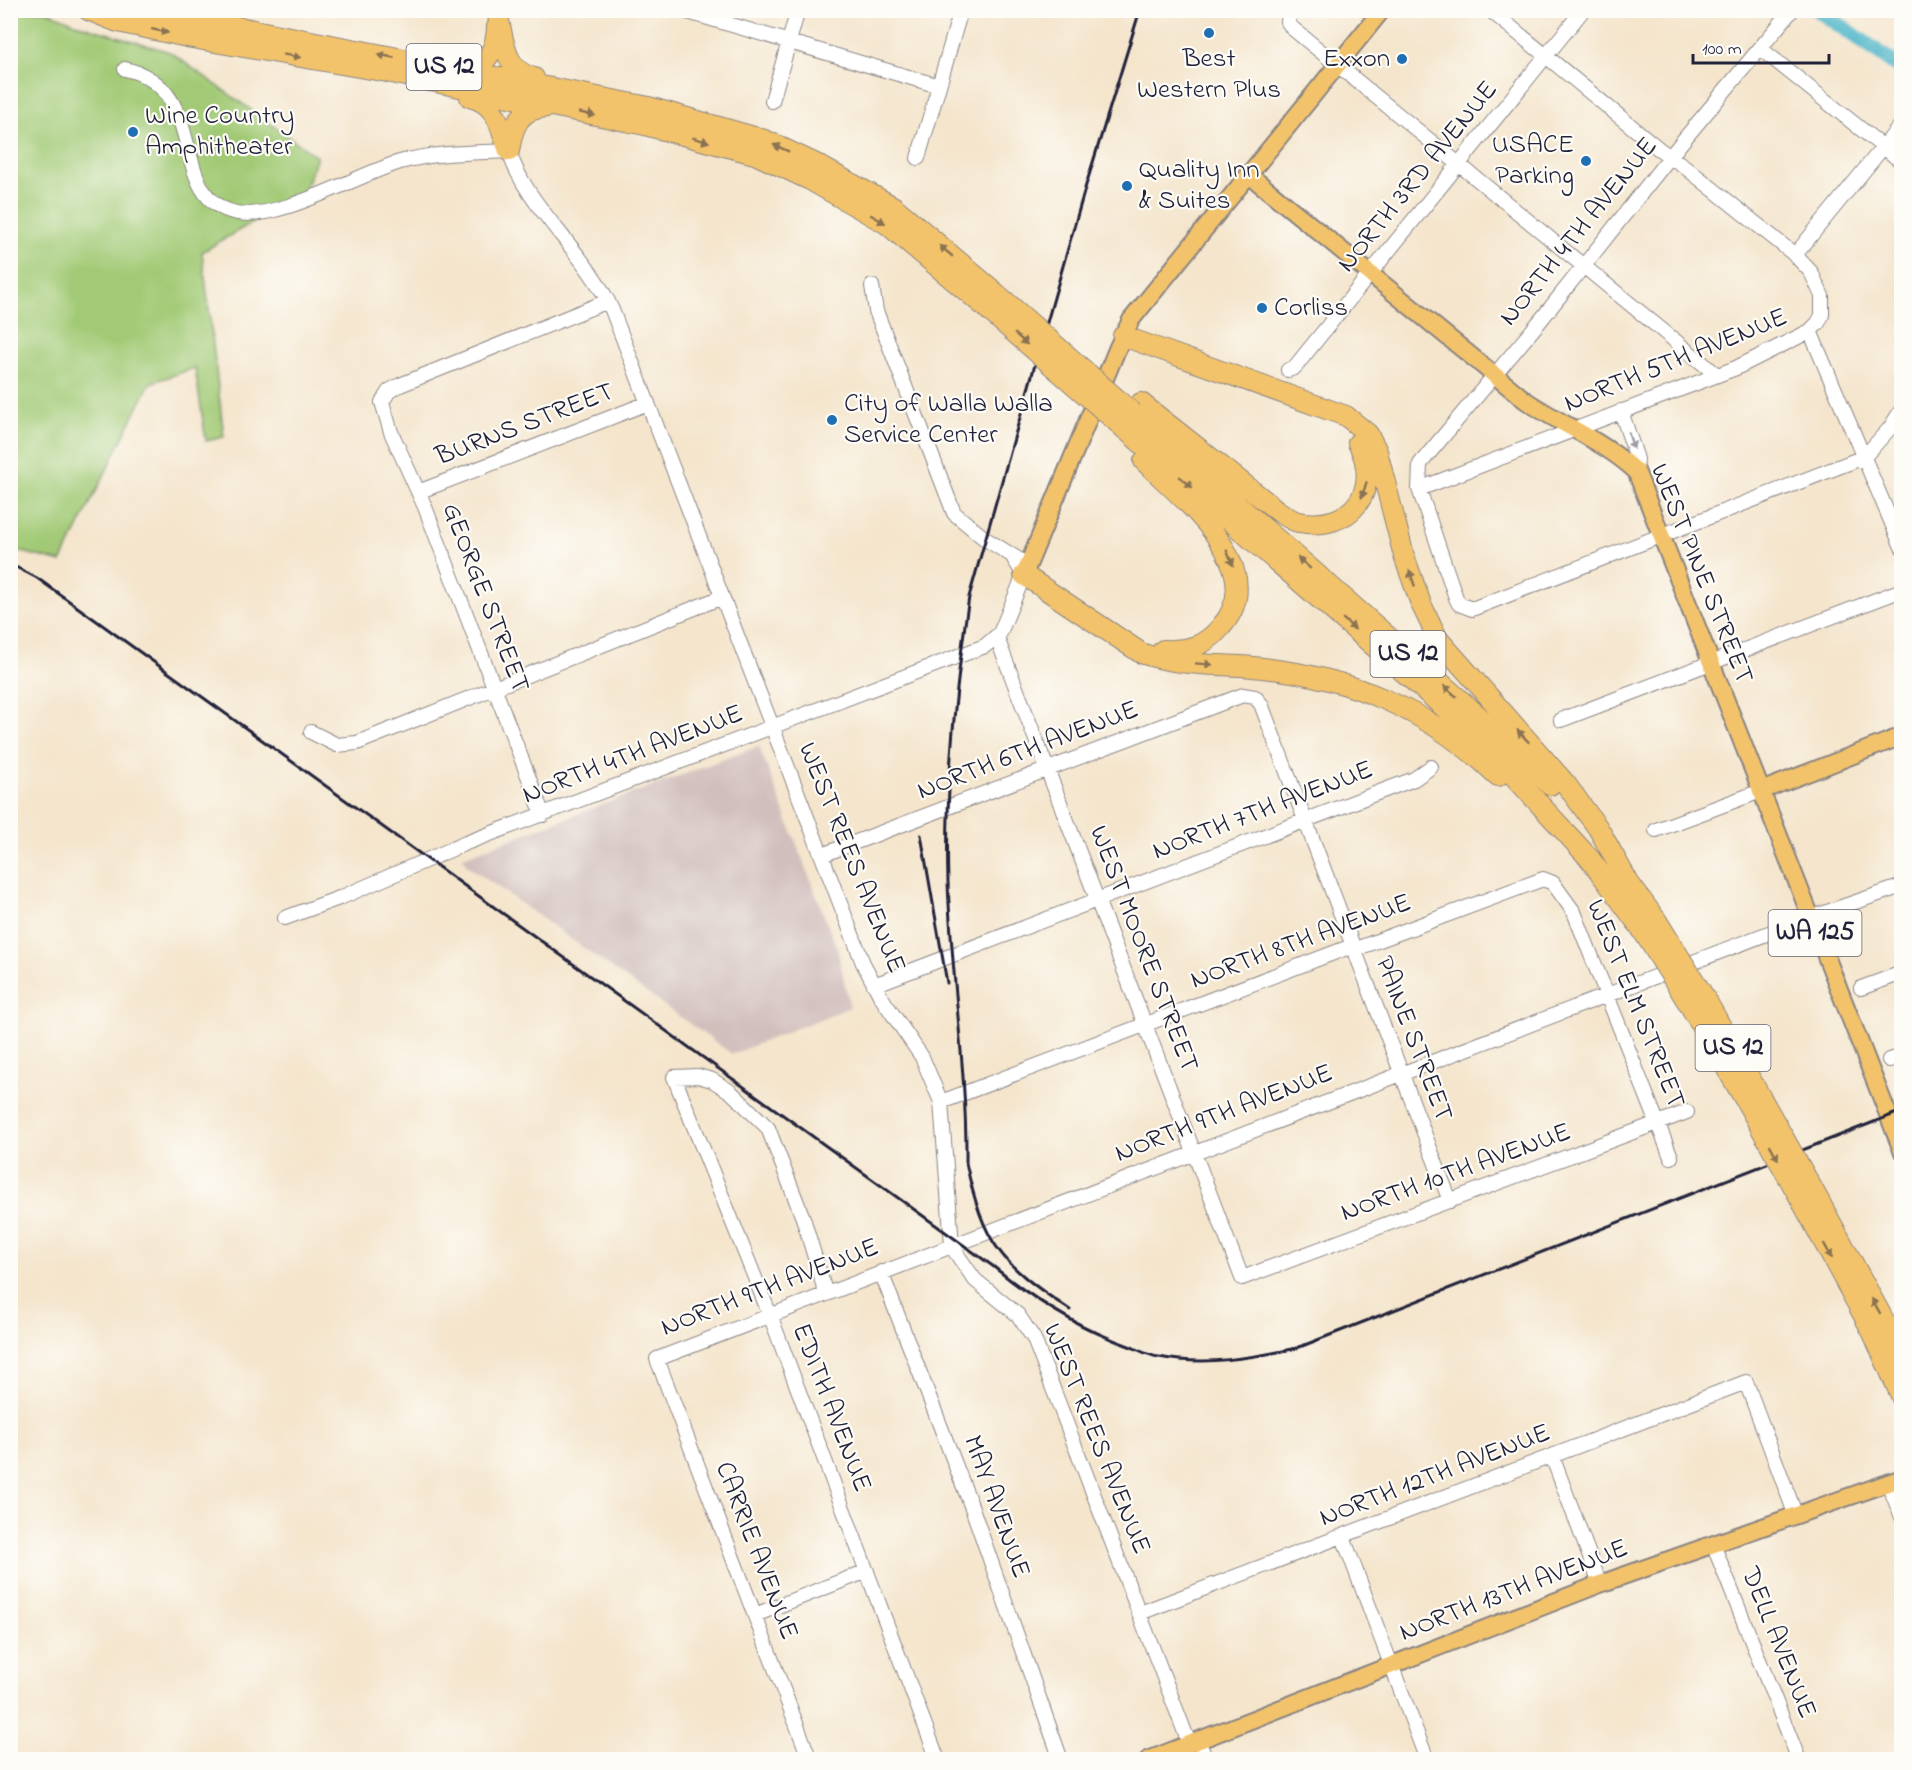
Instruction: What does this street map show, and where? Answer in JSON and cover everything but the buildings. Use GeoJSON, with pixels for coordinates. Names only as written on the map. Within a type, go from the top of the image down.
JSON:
{"type":"FeatureCollection","features":[{"type":"Feature","properties":{"kind":"highway","name":"US 12"},"geometry":{"type":"LineString","coordinates":[[88,10],[118,22],[196,29],[236,37],[382,71],[645,125],[755,154],[810,180],[886,224],[984,294],[1130,421],[1479,738],[1625,891],[1649,924],[1697,1002],[1806,1194],[1886,1324],[1902,1359]]}},
{"type":"Feature","properties":{"kind":"highway","name":"US 12"},"geometry":{"type":"LineString","coordinates":[[151,10],[196,29]]}},
{"type":"Feature","properties":{"kind":"highway"},"geometry":{"type":"LineString","coordinates":[[453,69],[475,67],[489,57],[495,46],[498,13]]}},
{"type":"Feature","properties":{"kind":"highway"},"geometry":{"type":"LineString","coordinates":[[498,13],[508,57],[519,73],[616,100]]}},
{"type":"Feature","properties":{"kind":"highway","name":"US 12"},"geometry":{"type":"LineString","coordinates":[[236,37],[453,69],[616,100],[765,140],[814,163],[894,207],[984,294],[1057,370],[1130,421]]}},
{"type":"Feature","properties":{"kind":"highway"},"geometry":{"type":"LineString","coordinates":[[382,71],[482,100],[494,110],[509,151]]}},
{"type":"Feature","properties":{"kind":"highway"},"geometry":{"type":"LineString","coordinates":[[509,151],[516,121],[521,115],[537,108],[554,107]]}},
{"type":"Feature","properties":{"kind":"highway"},"geometry":{"type":"LineString","coordinates":[[1120,342],[1332,422],[1356,440],[1366,460],[1367,485],[1359,504],[1340,519],[1320,523],[1297,522],[1130,421]]}},
{"type":"Feature","properties":{"kind":"highway"},"geometry":{"type":"LineString","coordinates":[[1120,342],[1346,416],[1368,435],[1377,451],[1414,585],[1438,639],[1564,783],[1598,828],[1625,891]]}},
{"type":"Feature","properties":{"kind":"highway"},"geometry":{"type":"LineString","coordinates":[[1022,566],[1139,641],[1160,650],[1181,651],[1200,646],[1227,621],[1237,583],[1234,565],[1224,545],[1195,512],[1130,421]]}},
{"type":"Feature","properties":{"kind":"highway"},"geometry":{"type":"LineString","coordinates":[[1022,566],[1141,653],[1160,660],[1255,667],[1321,676],[1366,691],[1415,712],[1454,737],[1482,760],[1542,818],[1586,869],[1625,891]]}},
{"type":"Feature","properties":{"kind":"highway","name":"US 12"},"geometry":{"type":"LineString","coordinates":[[1806,1194],[1902,1398]]}},
{"type":"Feature","properties":{"kind":"main road"},"geometry":{"type":"LineString","coordinates":[[1022,566],[1120,342],[1145,300],[1382,10]]}},
{"type":"Feature","properties":{"kind":"main road","name":"WEST PINE STREET"},"geometry":{"type":"LineString","coordinates":[[1248,174],[1493,375],[1533,405],[1616,453],[1636,471],[1902,1150]]}},
{"type":"Feature","properties":{"kind":"main road"},"geometry":{"type":"LineString","coordinates":[[1761,791],[1902,736]]}},
{"type":"Feature","properties":{"kind":"main road","name":"NORTH 13TH AVENUE"},"geometry":{"type":"LineString","coordinates":[[1148,1760],[1600,1584],[1895,1480]]}},
{"type":"Feature","properties":{"kind":"street"},"geometry":{"type":"LineString","coordinates":[[681,10],[939,86]]}},
{"type":"Feature","properties":{"kind":"street"},"geometry":{"type":"LineString","coordinates":[[772,101],[798,10]]}},
{"type":"Feature","properties":{"kind":"street"},"geometry":{"type":"LineString","coordinates":[[918,158],[961,10]]}},
{"type":"Feature","properties":{"kind":"street","name":"NORTH 5TH AVENUE"},"geometry":{"type":"LineString","coordinates":[[1419,489],[1716,375],[1810,331],[1822,315],[1822,296],[1811,272],[1795,255],[1490,10]]}},
{"type":"Feature","properties":{"kind":"street","name":"NORTH 3RD AVENUE"},"geometry":{"type":"LineString","coordinates":[[1288,370],[1294,368],[1583,10]]}},
{"type":"Feature","properties":{"kind":"street","name":"NORTH 4TH AVENUE"},"geometry":{"type":"LineString","coordinates":[[1419,489],[1420,464],[1792,10]]}},
{"type":"Feature","properties":{"kind":"street"},"geometry":{"type":"LineString","coordinates":[[1289,16],[1338,65],[1716,375]]}},
{"type":"Feature","properties":{"kind":"street"},"geometry":{"type":"LineString","coordinates":[[1761,49],[1902,162]]}},
{"type":"Feature","properties":{"kind":"street"},"geometry":{"type":"LineString","coordinates":[[125,69],[151,78],[169,94],[177,108],[198,181],[216,202],[234,213],[251,215],[271,211],[381,169],[417,158],[452,153],[509,151]]}},
{"type":"Feature","properties":{"kind":"street"},"geometry":{"type":"LineString","coordinates":[[1795,255],[1902,124]]}},
{"type":"Feature","properties":{"kind":"street","name":"WEST REES AVENUE"},"geometry":{"type":"LineString","coordinates":[[509,151],[523,184],[586,264],[608,301],[874,985],[922,1057],[941,1102],[952,1245],[975,1280],[1018,1315],[1034,1339],[1140,1613],[1194,1742],[1206,1760]]}},
{"type":"Feature","properties":{"kind":"street"},"geometry":{"type":"LineString","coordinates":[[872,286],[876,312],[954,513],[962,522],[1022,566],[997,638]]}},
{"type":"Feature","properties":{"kind":"street","name":"GEORGE STREET"},"geometry":{"type":"LineString","coordinates":[[543,815],[418,492],[388,425],[382,406],[383,398],[389,390],[400,385],[608,301]]}},
{"type":"Feature","properties":{"kind":"street"},"geometry":{"type":"LineString","coordinates":[[1810,331],[1902,547]]}},
{"type":"Feature","properties":{"kind":"street","name":"BURNS STREET"},"geometry":{"type":"LineString","coordinates":[[418,492],[648,404]]}},
{"type":"Feature","properties":{"kind":"street"},"geometry":{"type":"LineString","coordinates":[[1419,489],[1456,598],[1459,604],[1472,609],[1864,457],[1890,428],[1902,409]]}},
{"type":"Feature","properties":{"kind":"street"},"geometry":{"type":"LineString","coordinates":[[1621,411],[1637,459],[1636,471]]}},
{"type":"Feature","properties":{"kind":"street"},"geometry":{"type":"LineString","coordinates":[[1561,720],[1902,590]]}},
{"type":"Feature","properties":{"kind":"street"},"geometry":{"type":"LineString","coordinates":[[311,732],[331,743],[345,745],[494,689],[722,597]]}},
{"type":"Feature","properties":{"kind":"street","name":"NORTH 4TH AVENUE"},"geometry":{"type":"LineString","coordinates":[[285,918],[342,897],[466,843],[980,649],[997,638]]}},
{"type":"Feature","properties":{"kind":"street","name":"WEST MOORE STREET"},"geometry":{"type":"LineString","coordinates":[[997,638],[1049,768],[1242,1278]]}},
{"type":"Feature","properties":{"kind":"street","name":"NORTH 6TH AVENUE"},"geometry":{"type":"LineString","coordinates":[[822,855],[1243,694],[1252,695]]}},
{"type":"Feature","properties":{"kind":"street","name":"PAINE STREET"},"geometry":{"type":"LineString","coordinates":[[1252,695],[1261,704],[1450,1201]]}},
{"type":"Feature","properties":{"kind":"street","name":"NORTH 7TH AVENUE"},"geometry":{"type":"LineString","coordinates":[[874,985],[1414,778],[1431,767]]}},
{"type":"Feature","properties":{"kind":"street"},"geometry":{"type":"LineString","coordinates":[[1656,831],[1761,791]]}},
{"type":"Feature","properties":{"kind":"street","name":"NORTH 8TH AVENUE"},"geometry":{"type":"LineString","coordinates":[[941,1102],[1344,949],[1361,947],[1543,879]]}},
{"type":"Feature","properties":{"kind":"street","name":"WEST ELM STREET"},"geometry":{"type":"LineString","coordinates":[[1543,879],[1553,883],[1571,907],[1671,1157]]}},
{"type":"Feature","properties":{"kind":"street","name":"NORTH 9TH AVENUE"},"geometry":{"type":"LineString","coordinates":[[657,1359],[1401,1074],[1902,886]]}},
{"type":"Feature","properties":{"kind":"street"},"geometry":{"type":"LineString","coordinates":[[1861,988],[1902,973]]}},
{"type":"Feature","properties":{"kind":"street","name":"EDITH AVENUE"},"geometry":{"type":"LineString","coordinates":[[825,1294],[803,1218],[768,1128],[731,1092],[712,1080],[698,1076],[675,1077],[770,1315],[938,1760]]}},
{"type":"Feature","properties":{"kind":"street","name":"NORTH 10TH AVENUE"},"geometry":{"type":"LineString","coordinates":[[1242,1278],[1687,1112]]}},
{"type":"Feature","properties":{"kind":"street","name":"MAY AVENUE"},"geometry":{"type":"LineString","coordinates":[[881,1272],[972,1508],[1061,1760]]}},
{"type":"Feature","properties":{"kind":"street","name":"CARRIE AVENUE"},"geometry":{"type":"LineString","coordinates":[[657,1359],[810,1760]]}},
{"type":"Feature","properties":{"kind":"street","name":"NORTH 12TH AVENUE"},"geometry":{"type":"LineString","coordinates":[[1140,1613],[1746,1382],[1796,1516]]}},
{"type":"Feature","properties":{"kind":"street"},"geometry":{"type":"LineString","coordinates":[[1552,1456],[1600,1584]]}},
{"type":"Feature","properties":{"kind":"street"},"geometry":{"type":"LineString","coordinates":[[1895,1480],[1902,1517]]}},
{"type":"Feature","properties":{"kind":"street"},"geometry":{"type":"LineString","coordinates":[[1343,1536],[1427,1760]]}},
{"type":"Feature","properties":{"kind":"street","name":"DELL AVENUE"},"geometry":{"type":"LineString","coordinates":[[1713,1544],[1799,1760]]}},
{"type":"Feature","properties":{"kind":"street"},"geometry":{"type":"LineString","coordinates":[[755,1615],[867,1571]]}},
{"type":"Feature","properties":{"kind":"shaded area"},"geometry":{"type":"Polygon","coordinates":[[[759,746],[837,949],[850,1007],[732,1054],[467,865],[463,857],[759,746]]]}},
{"type":"Feature","properties":{"kind":"green space"},"geometry":{"type":"Polygon","coordinates":[[[10,11],[46,11],[83,26],[170,52],[317,157],[304,192],[202,252],[224,437],[206,441],[195,368],[150,383],[61,562],[11,549],[10,11]]]}},
{"type":"Feature","properties":{"kind":"waterway"},"geometry":{"type":"LineString","coordinates":[[1818,10],[1902,69]]}},
{"type":"Feature","properties":{"kind":"railway"},"geometry":{"type":"LineString","coordinates":[[1070,1310],[1027,1279],[999,1250],[980,1214],[966,1163],[962,1057],[948,882],[948,810],[955,703],[969,597],[1086,185],[1140,10]]}},
{"type":"Feature","properties":{"kind":"railway"},"geometry":{"type":"LineString","coordinates":[[10,564],[37,578],[1025,1291],[1075,1322],[1152,1355],[1176,1360],[1211,1361],[1246,1358],[1297,1348],[1902,1111]]}},
{"type":"Feature","properties":{"kind":"railway"},"geometry":{"type":"LineString","coordinates":[[921,835],[947,983]]}},
{"type":"Feature","properties":{"kind":"place","name":"Best Western Plus"},"geometry":{"type":"Point","coordinates":[1209,33]}},
{"type":"Feature","properties":{"kind":"place","name":"Exxon"},"geometry":{"type":"Point","coordinates":[1402,59]}},
{"type":"Feature","properties":{"kind":"place","name":"Wine Country Amphitheater"},"geometry":{"type":"Point","coordinates":[133,132]}},
{"type":"Feature","properties":{"kind":"place","name":"USACE Parking"},"geometry":{"type":"Point","coordinates":[1586,161]}},
{"type":"Feature","properties":{"kind":"place","name":"Quality Inn & Suites"},"geometry":{"type":"Point","coordinates":[1127,186]}},
{"type":"Feature","properties":{"kind":"place","name":"Corliss"},"geometry":{"type":"Point","coordinates":[1262,308]}},
{"type":"Feature","properties":{"kind":"place","name":"City of Walla Walla Service Center"},"geometry":{"type":"Point","coordinates":[832,420]}}]}
